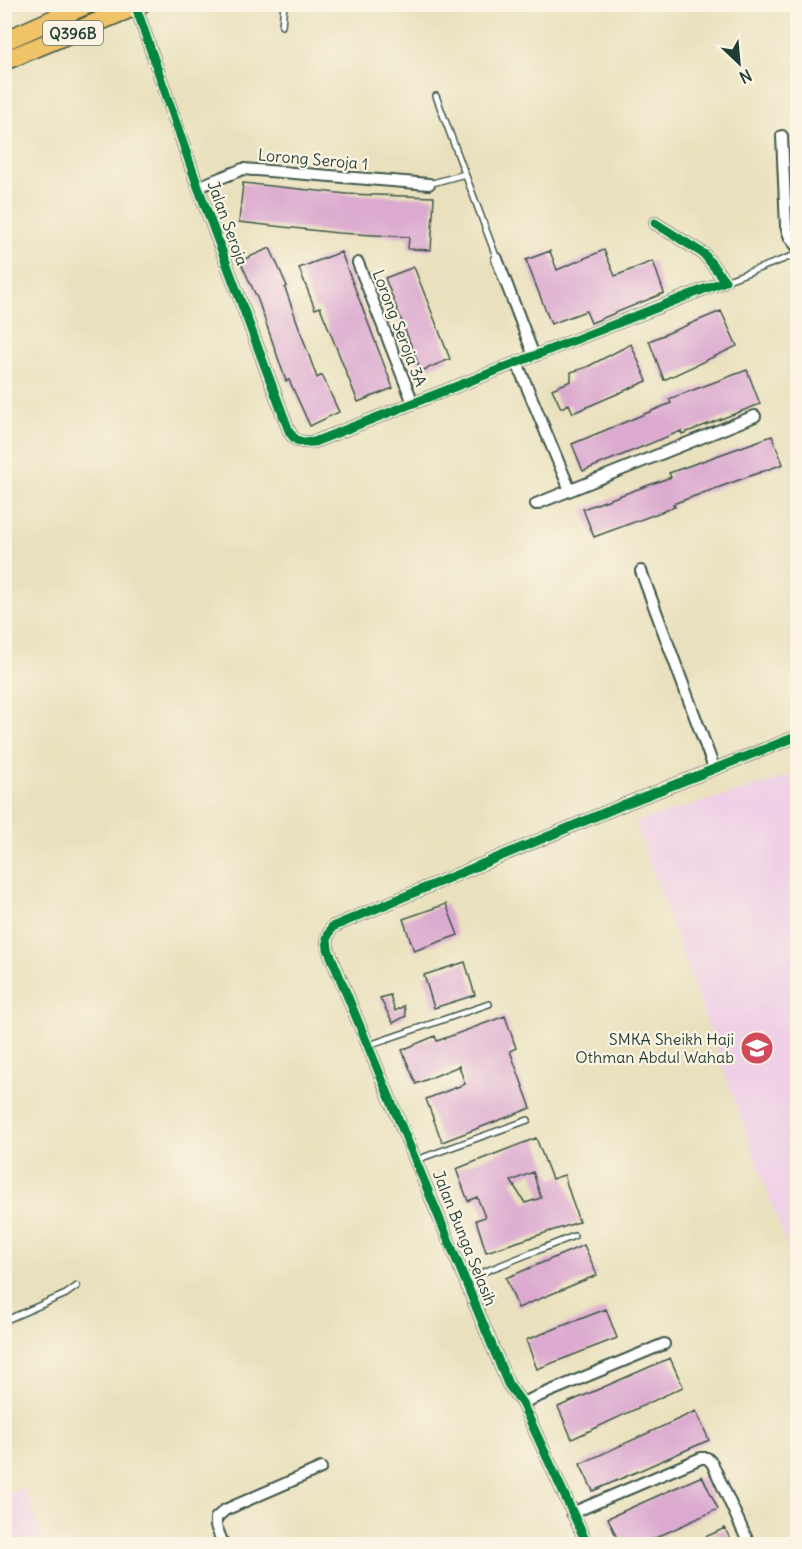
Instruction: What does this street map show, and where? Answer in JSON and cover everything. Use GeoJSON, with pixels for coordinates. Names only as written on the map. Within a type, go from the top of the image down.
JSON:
{"type":"FeatureCollection","features":[{"type":"Feature","properties":{"kind":"main road"},"geometry":{"type":"LineString","coordinates":[[5,41],[88,4]]}},
{"type":"Feature","properties":{"kind":"main road","name":"Q396B"},"geometry":{"type":"LineString","coordinates":[[4,61],[138,6]]}},
{"type":"Feature","properties":{"kind":"street","name":"Jalan Seroja"},"geometry":{"type":"LineString","coordinates":[[138,6],[198,187],[289,431],[294,439],[301,443],[314,442],[413,404]]}},
{"type":"Feature","properties":{"kind":"street"},"geometry":{"type":"LineString","coordinates":[[782,136],[786,226],[790,238],[798,248]]}},
{"type":"Feature","properties":{"kind":"street","name":"Lorong Seroja 1"},"geometry":{"type":"LineString","coordinates":[[198,187],[243,169],[429,184]]}},
{"type":"Feature","properties":{"kind":"street"},"geometry":{"type":"LineString","coordinates":[[413,404],[725,281],[704,255],[655,223]]}},
{"type":"Feature","properties":{"kind":"street"},"geometry":{"type":"LineString","coordinates":[[497,259],[534,356]]}},
{"type":"Feature","properties":{"kind":"street","name":"Lorong Seroja 3A"},"geometry":{"type":"LineString","coordinates":[[358,263],[413,404]]}},
{"type":"Feature","properties":{"kind":"street"},"geometry":{"type":"LineString","coordinates":[[517,363],[570,490]]}},
{"type":"Feature","properties":{"kind":"street"},"geometry":{"type":"LineString","coordinates":[[536,504],[754,416]]}},
{"type":"Feature","properties":{"kind":"street"},"geometry":{"type":"LineString","coordinates":[[641,570],[714,768],[798,736]]}},
{"type":"Feature","properties":{"kind":"street","name":"Jalan Bunga Selasih"},"geometry":{"type":"LineString","coordinates":[[587,1545],[522,1403],[508,1384],[328,949],[327,938],[332,927],[714,768]]}},
{"type":"Feature","properties":{"kind":"street"},"geometry":{"type":"LineString","coordinates":[[522,1403],[664,1344]]}},
{"type":"Feature","properties":{"kind":"street"},"geometry":{"type":"LineString","coordinates":[[572,1513],[700,1458],[707,1458],[712,1463],[748,1545]]}},
{"type":"Feature","properties":{"kind":"street"},"geometry":{"type":"LineString","coordinates":[[223,1545],[216,1526],[216,1518],[225,1510],[321,1468]]}},
{"type":"Feature","properties":{"kind":"lane"},"geometry":{"type":"LineString","coordinates":[[282,26],[284,4]]}},
{"type":"Feature","properties":{"kind":"lane"},"geometry":{"type":"LineString","coordinates":[[436,96],[497,259]]}},
{"type":"Feature","properties":{"kind":"lane"},"geometry":{"type":"LineString","coordinates":[[429,184],[465,174]]}},
{"type":"Feature","properties":{"kind":"lane"},"geometry":{"type":"LineString","coordinates":[[725,281],[798,254]]}},
{"type":"Feature","properties":{"kind":"lane"},"geometry":{"type":"LineString","coordinates":[[369,1045],[489,1004]]}},
{"type":"Feature","properties":{"kind":"lane"},"geometry":{"type":"LineString","coordinates":[[416,1160],[528,1120]]}},
{"type":"Feature","properties":{"kind":"lane"},"geometry":{"type":"LineString","coordinates":[[466,1280],[574,1236]]}},
{"type":"Feature","properties":{"kind":"lane"},"geometry":{"type":"LineString","coordinates":[[4,1321],[66,1294],[77,1286]]}},
{"type":"Feature","properties":{"kind":"shaded area","name":"SMKA Sheikh Haji Othman Abdul Wahab"},"geometry":{"type":"Polygon","coordinates":[[[798,774],[797,1275],[635,822],[798,774]]]}},
{"type":"Feature","properties":{"kind":"shaded area"},"geometry":{"type":"Polygon","coordinates":[[[24,1487],[46,1544],[5,1544],[5,1496],[24,1487]]]}},
{"type":"Feature","properties":{"kind":"building"},"geometry":{"type":"Polygon","coordinates":[[[243,183],[347,194],[434,197],[431,250],[408,249],[409,237],[338,233],[239,222],[243,183]]]}},
{"type":"Feature","properties":{"kind":"building"},"geometry":{"type":"Polygon","coordinates":[[[270,248],[287,286],[285,288],[317,378],[322,375],[339,412],[310,426],[289,380],[286,381],[258,300],[240,261],[270,248]]]}},
{"type":"Feature","properties":{"kind":"building"},"geometry":{"type":"Polygon","coordinates":[[[604,250],[615,276],[653,261],[664,293],[591,323],[586,311],[551,324],[526,260],[550,251],[557,270],[604,250]]]}},
{"type":"Feature","properties":{"kind":"building"},"geometry":{"type":"Polygon","coordinates":[[[341,252],[393,388],[358,402],[320,307],[315,309],[299,268],[341,252]]]}},
{"type":"Feature","properties":{"kind":"building"},"geometry":{"type":"Polygon","coordinates":[[[414,267],[450,359],[421,371],[385,278],[414,267]]]}},
{"type":"Feature","properties":{"kind":"building"},"geometry":{"type":"Polygon","coordinates":[[[721,311],[737,346],[664,380],[649,341],[721,311]]]}},
{"type":"Feature","properties":{"kind":"building"},"geometry":{"type":"Polygon","coordinates":[[[631,344],[647,381],[573,413],[569,404],[561,408],[552,389],[571,381],[571,372],[587,367],[631,344]]]}},
{"type":"Feature","properties":{"kind":"building"},"geometry":{"type":"Polygon","coordinates":[[[747,370],[760,404],[682,434],[681,431],[583,471],[572,444],[671,403],[669,399],[747,370]]]}},
{"type":"Feature","properties":{"kind":"building"},"geometry":{"type":"Polygon","coordinates":[[[772,436],[783,464],[673,504],[675,507],[594,537],[583,509],[671,477],[669,473],[772,436]]]}},
{"type":"Feature","properties":{"kind":"building"},"geometry":{"type":"Polygon","coordinates":[[[446,904],[458,935],[414,951],[403,919],[446,904]]]}},
{"type":"Feature","properties":{"kind":"building"},"geometry":{"type":"Polygon","coordinates":[[[465,962],[475,995],[434,1008],[424,975],[465,962]]]}},
{"type":"Feature","properties":{"kind":"building"},"geometry":{"type":"Polygon","coordinates":[[[390,995],[395,1011],[404,1006],[406,1016],[393,1023],[380,998],[390,995]]]}},
{"type":"Feature","properties":{"kind":"building"},"geometry":{"type":"Polygon","coordinates":[[[505,1016],[516,1048],[510,1051],[531,1108],[442,1142],[426,1099],[465,1084],[459,1066],[416,1084],[402,1050],[435,1036],[437,1041],[505,1016]]]}},
{"type":"Feature","properties":{"kind":"building"},"geometry":{"type":"Polygon","coordinates":[[[536,1138],[552,1179],[564,1175],[579,1222],[486,1252],[476,1220],[485,1217],[477,1197],[468,1201],[456,1169],[536,1138]],[[533,1172],[511,1181],[525,1203],[541,1198],[533,1172]]]}},
{"type":"Feature","properties":{"kind":"building"},"geometry":{"type":"Polygon","coordinates":[[[584,1245],[597,1275],[518,1308],[506,1278],[584,1245]]]}},
{"type":"Feature","properties":{"kind":"building"},"geometry":{"type":"Polygon","coordinates":[[[606,1309],[617,1338],[537,1369],[526,1340],[606,1309]]]}},
{"type":"Feature","properties":{"kind":"building"},"geometry":{"type":"Polygon","coordinates":[[[670,1358],[683,1387],[572,1439],[558,1407],[670,1358]]]}},
{"type":"Feature","properties":{"kind":"building"},"geometry":{"type":"Polygon","coordinates":[[[696,1411],[709,1440],[593,1491],[580,1464],[696,1411]]]}},
{"type":"Feature","properties":{"kind":"building"},"geometry":{"type":"Polygon","coordinates":[[[702,1476],[718,1509],[640,1545],[620,1545],[608,1518],[702,1476]]]}},
{"type":"Feature","properties":{"kind":"building"},"geometry":{"type":"Polygon","coordinates":[[[725,1528],[733,1545],[688,1545],[725,1528]]]}},
{"type":"Feature","properties":{"kind":"cycle path"},"geometry":{"type":"LineString","coordinates":[[136,7],[198,187],[289,431],[299,441],[314,442],[725,281],[704,254],[655,223]]}},
{"type":"Feature","properties":{"kind":"cycle path"},"geometry":{"type":"LineString","coordinates":[[587,1544],[522,1403],[508,1384],[328,949],[327,938],[332,927],[625,804],[798,736]]}},
{"type":"Feature","properties":{"kind":"place","name":"SMKA Sheikh Haji Othman Abdul Wahab"},"geometry":{"type":"Point","coordinates":[757,1048]}}]}
